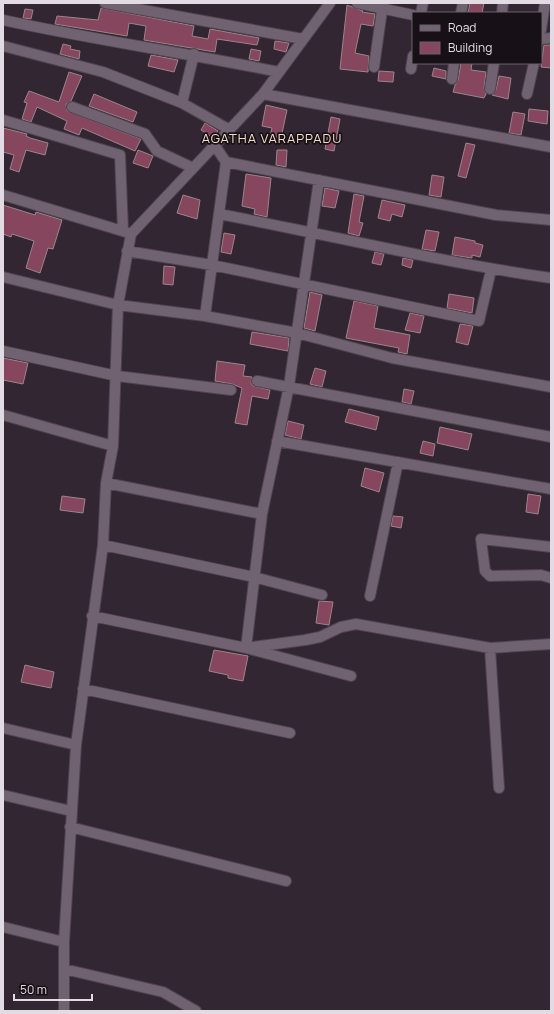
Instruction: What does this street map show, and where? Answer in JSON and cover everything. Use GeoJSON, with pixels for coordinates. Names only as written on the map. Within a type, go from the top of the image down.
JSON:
{"type":"FeatureCollection","features":[{"type":"Feature","properties":{"kind":"street"},"geometry":{"type":"LineString","coordinates":[[105,3],[303,39]]}},
{"type":"Feature","properties":{"kind":"street"},"geometry":{"type":"LineString","coordinates":[[127,232],[215,146],[263,94],[330,3]]}},
{"type":"Feature","properties":{"kind":"street"},"geometry":{"type":"LineString","coordinates":[[357,3],[383,6],[412,15]]}},
{"type":"Feature","properties":{"kind":"street"},"geometry":{"type":"LineString","coordinates":[[542,23],[545,3]]}},
{"type":"Feature","properties":{"kind":"street"},"geometry":{"type":"LineString","coordinates":[[374,67],[383,6]]}},
{"type":"Feature","properties":{"kind":"street"},"geometry":{"type":"LineString","coordinates":[[3,20],[53,31],[194,54],[279,72]]}},
{"type":"Feature","properties":{"kind":"street"},"geometry":{"type":"LineString","coordinates":[[3,46],[103,72],[182,103],[230,130]]}},
{"type":"Feature","properties":{"kind":"street"},"geometry":{"type":"LineString","coordinates":[[182,103],[194,54]]}},
{"type":"Feature","properties":{"kind":"street"},"geometry":{"type":"LineString","coordinates":[[411,69],[412,62]]}},
{"type":"Feature","properties":{"kind":"street"},"geometry":{"type":"LineString","coordinates":[[452,79],[454,64]]}},
{"type":"Feature","properties":{"kind":"street"},"geometry":{"type":"LineString","coordinates":[[490,89],[494,64]]}},
{"type":"Feature","properties":{"kind":"street"},"geometry":{"type":"LineString","coordinates":[[528,94],[534,64]]}},
{"type":"Feature","properties":{"kind":"street"},"geometry":{"type":"LineString","coordinates":[[263,94],[551,147]]}},
{"type":"Feature","properties":{"kind":"street"},"geometry":{"type":"LineString","coordinates":[[72,107],[145,134],[157,151],[193,168]]}},
{"type":"Feature","properties":{"kind":"street"},"geometry":{"type":"LineString","coordinates":[[3,120],[120,155],[127,232],[127,251],[118,305],[117,376],[113,446],[106,482],[103,545],[92,616],[76,745],[64,942],[64,1011]]}},
{"type":"Feature","properties":{"kind":"street"},"geometry":{"type":"LineString","coordinates":[[205,316],[226,162],[215,146]]}},
{"type":"Feature","properties":{"kind":"street"},"geometry":{"type":"LineString","coordinates":[[226,162],[496,215],[551,220]]}},
{"type":"Feature","properties":{"kind":"street"},"geometry":{"type":"LineString","coordinates":[[246,648],[262,514],[289,386],[319,180]]}},
{"type":"Feature","properties":{"kind":"street"},"geometry":{"type":"LineString","coordinates":[[3,195],[127,232]]}},
{"type":"Feature","properties":{"kind":"street"},"geometry":{"type":"LineString","coordinates":[[219,214],[312,231],[491,270],[551,278]]}},
{"type":"Feature","properties":{"kind":"street"},"geometry":{"type":"LineString","coordinates":[[127,251],[212,265],[479,321],[491,270]]}},
{"type":"Feature","properties":{"kind":"street"},"geometry":{"type":"LineString","coordinates":[[3,277],[118,305],[205,316],[297,333],[392,358],[551,387]]}},
{"type":"Feature","properties":{"kind":"street"},"geometry":{"type":"LineString","coordinates":[[3,351],[117,376],[231,390]]}},
{"type":"Feature","properties":{"kind":"street"},"geometry":{"type":"LineString","coordinates":[[257,381],[551,437]]}},
{"type":"Feature","properties":{"kind":"street"},"geometry":{"type":"LineString","coordinates":[[3,415],[113,446]]}},
{"type":"Feature","properties":{"kind":"street"},"geometry":{"type":"LineString","coordinates":[[277,441],[551,489]]}},
{"type":"Feature","properties":{"kind":"street"},"geometry":{"type":"LineString","coordinates":[[370,596],[398,462]]}},
{"type":"Feature","properties":{"kind":"street"},"geometry":{"type":"LineString","coordinates":[[106,482],[262,514]]}},
{"type":"Feature","properties":{"kind":"street"},"geometry":{"type":"LineString","coordinates":[[551,547],[481,539],[485,571],[490,576],[541,575],[551,578]]}},
{"type":"Feature","properties":{"kind":"street"},"geometry":{"type":"LineString","coordinates":[[103,545],[254,577],[322,595]]}},
{"type":"Feature","properties":{"kind":"street"},"geometry":{"type":"LineString","coordinates":[[92,616],[246,648],[351,676]]}},
{"type":"Feature","properties":{"kind":"street"},"geometry":{"type":"LineString","coordinates":[[246,648],[320,637],[341,627],[356,624],[490,648],[551,644]]}},
{"type":"Feature","properties":{"kind":"street"},"geometry":{"type":"LineString","coordinates":[[490,648],[499,788]]}},
{"type":"Feature","properties":{"kind":"street"},"geometry":{"type":"LineString","coordinates":[[83,689],[290,733]]}},
{"type":"Feature","properties":{"kind":"street"},"geometry":{"type":"LineString","coordinates":[[3,728],[76,745]]}},
{"type":"Feature","properties":{"kind":"street"},"geometry":{"type":"LineString","coordinates":[[3,795],[71,811]]}},
{"type":"Feature","properties":{"kind":"street"},"geometry":{"type":"LineString","coordinates":[[70,827],[286,881]]}},
{"type":"Feature","properties":{"kind":"street"},"geometry":{"type":"LineString","coordinates":[[3,927],[64,942]]}},
{"type":"Feature","properties":{"kind":"street"},"geometry":{"type":"LineString","coordinates":[[64,969],[163,992],[196,1011]]}},
{"type":"Feature","properties":{"kind":"building"},"geometry":{"type":"Polygon","coordinates":[[[470,3],[484,3],[482,12],[468,12],[470,3]]]}},
{"type":"Feature","properties":{"kind":"building"},"geometry":{"type":"Polygon","coordinates":[[[347,5],[363,11],[362,12],[375,14],[373,26],[361,24],[355,53],[369,56],[368,72],[340,69],[347,5]]]}},
{"type":"Feature","properties":{"kind":"building"},"geometry":{"type":"Polygon","coordinates":[[[101,8],[194,26],[192,36],[208,39],[210,29],[259,38],[257,45],[217,39],[215,52],[144,40],[146,26],[129,23],[127,36],[55,24],[57,16],[98,20],[101,8]]]}},
{"type":"Feature","properties":{"kind":"building"},"geometry":{"type":"Polygon","coordinates":[[[25,9],[33,10],[31,19],[23,18],[25,9]]]}},
{"type":"Feature","properties":{"kind":"building"},"geometry":{"type":"Polygon","coordinates":[[[275,41],[289,43],[286,52],[274,49],[275,41]]]}},
{"type":"Feature","properties":{"kind":"building"},"geometry":{"type":"Polygon","coordinates":[[[63,44],[71,46],[70,49],[80,51],[79,59],[60,54],[63,44]]]}},
{"type":"Feature","properties":{"kind":"building"},"geometry":{"type":"Polygon","coordinates":[[[544,45],[551,45],[551,68],[541,67],[544,45]]]}},
{"type":"Feature","properties":{"kind":"building"},"geometry":{"type":"Polygon","coordinates":[[[251,49],[261,51],[259,61],[249,59],[251,49]]]}},
{"type":"Feature","properties":{"kind":"building"},"geometry":{"type":"Polygon","coordinates":[[[151,55],[178,60],[174,72],[148,66],[151,55]]]}},
{"type":"Feature","properties":{"kind":"building"},"geometry":{"type":"Polygon","coordinates":[[[461,64],[472,64],[471,70],[486,72],[484,88],[486,94],[484,98],[453,92],[458,80],[461,64]]]}},
{"type":"Feature","properties":{"kind":"building"},"geometry":{"type":"Polygon","coordinates":[[[434,68],[446,71],[446,79],[432,76],[434,68]]]}},
{"type":"Feature","properties":{"kind":"building"},"geometry":{"type":"Polygon","coordinates":[[[379,71],[394,72],[393,82],[378,81],[379,71]]]}},
{"type":"Feature","properties":{"kind":"building"},"geometry":{"type":"Polygon","coordinates":[[[69,72],[82,76],[71,101],[66,104],[67,111],[141,139],[135,151],[82,128],[79,135],[64,129],[67,121],[37,107],[31,122],[22,119],[27,103],[24,102],[29,91],[59,102],[69,72]]]}},
{"type":"Feature","properties":{"kind":"building"},"geometry":{"type":"Polygon","coordinates":[[[499,76],[511,78],[508,99],[492,95],[496,90],[499,76]]]}},
{"type":"Feature","properties":{"kind":"building"},"geometry":{"type":"Polygon","coordinates":[[[94,94],[137,112],[133,122],[89,106],[94,94]]]}},
{"type":"Feature","properties":{"kind":"building"},"geometry":{"type":"Polygon","coordinates":[[[266,105],[287,110],[281,138],[270,136],[272,128],[262,126],[266,105]]]}},
{"type":"Feature","properties":{"kind":"building"},"geometry":{"type":"Polygon","coordinates":[[[529,109],[548,111],[547,124],[528,121],[529,109]]]}},
{"type":"Feature","properties":{"kind":"building"},"geometry":{"type":"Polygon","coordinates":[[[513,112],[525,114],[521,135],[509,133],[513,112]]]}},
{"type":"Feature","properties":{"kind":"building"},"geometry":{"type":"Polygon","coordinates":[[[331,117],[340,119],[334,151],[325,149],[331,117]]]}},
{"type":"Feature","properties":{"kind":"building"},"geometry":{"type":"Polygon","coordinates":[[[205,123],[218,131],[213,138],[201,130],[205,123]]]}},
{"type":"Feature","properties":{"kind":"building"},"geometry":{"type":"Polygon","coordinates":[[[3,128],[27,134],[26,136],[30,138],[48,143],[45,155],[26,150],[19,172],[10,169],[14,155],[3,152],[3,128]]]}},
{"type":"Feature","properties":{"kind":"building"},"geometry":{"type":"Polygon","coordinates":[[[466,143],[475,145],[466,178],[458,176],[466,143]]]}},
{"type":"Feature","properties":{"kind":"building"},"geometry":{"type":"Polygon","coordinates":[[[138,150],[153,156],[148,168],[133,163],[138,150]]]}},
{"type":"Feature","properties":{"kind":"building"},"geometry":{"type":"Polygon","coordinates":[[[277,150],[287,150],[286,167],[276,165],[277,150]]]}},
{"type":"Feature","properties":{"kind":"building"},"geometry":{"type":"Polygon","coordinates":[[[246,174],[271,178],[267,217],[254,214],[255,209],[242,206],[246,174]]]}},
{"type":"Feature","properties":{"kind":"building"},"geometry":{"type":"Polygon","coordinates":[[[432,175],[444,177],[441,197],[429,195],[432,175]]]}},
{"type":"Feature","properties":{"kind":"building"},"geometry":{"type":"Polygon","coordinates":[[[325,188],[339,191],[335,208],[322,206],[325,188]]]}},
{"type":"Feature","properties":{"kind":"building"},"geometry":{"type":"Polygon","coordinates":[[[354,194],[364,196],[359,222],[363,223],[359,236],[348,233],[354,194]]]}},
{"type":"Feature","properties":{"kind":"building"},"geometry":{"type":"Polygon","coordinates":[[[183,195],[200,200],[197,219],[177,213],[183,195]]]}},
{"type":"Feature","properties":{"kind":"building"},"geometry":{"type":"Polygon","coordinates":[[[382,200],[405,205],[402,217],[392,214],[390,221],[378,218],[382,200]]]}},
{"type":"Feature","properties":{"kind":"building"},"geometry":{"type":"Polygon","coordinates":[[[3,205],[35,215],[36,212],[62,220],[53,249],[48,248],[40,273],[26,268],[34,241],[12,234],[11,237],[3,234],[3,205]]]}},
{"type":"Feature","properties":{"kind":"building"},"geometry":{"type":"Polygon","coordinates":[[[426,230],[439,232],[435,251],[422,249],[426,230]]]}},
{"type":"Feature","properties":{"kind":"building"},"geometry":{"type":"Polygon","coordinates":[[[224,233],[235,235],[231,254],[221,252],[224,233]]]}},
{"type":"Feature","properties":{"kind":"building"},"geometry":{"type":"Polygon","coordinates":[[[455,237],[475,241],[475,243],[483,245],[480,257],[472,255],[472,258],[452,255],[455,237]]]}},
{"type":"Feature","properties":{"kind":"building"},"geometry":{"type":"Polygon","coordinates":[[[375,252],[384,254],[381,265],[372,263],[375,252]]]}},
{"type":"Feature","properties":{"kind":"building"},"geometry":{"type":"Polygon","coordinates":[[[403,258],[413,260],[411,268],[402,265],[403,258]]]}},
{"type":"Feature","properties":{"kind":"building"},"geometry":{"type":"Polygon","coordinates":[[[164,266],[175,267],[173,285],[163,284],[164,266]]]}},
{"type":"Feature","properties":{"kind":"building"},"geometry":{"type":"Polygon","coordinates":[[[310,292],[322,295],[315,331],[304,328],[310,292]]]}},
{"type":"Feature","properties":{"kind":"building"},"geometry":{"type":"Polygon","coordinates":[[[449,294],[474,298],[472,313],[447,308],[449,294]]]}},
{"type":"Feature","properties":{"kind":"building"},"geometry":{"type":"Polygon","coordinates":[[[354,301],[378,306],[374,328],[410,335],[407,354],[398,352],[399,348],[346,338],[354,301]]]}},
{"type":"Feature","properties":{"kind":"building"},"geometry":{"type":"Polygon","coordinates":[[[410,313],[424,316],[420,333],[405,330],[410,313]]]}},
{"type":"Feature","properties":{"kind":"building"},"geometry":{"type":"Polygon","coordinates":[[[460,324],[473,326],[468,345],[456,342],[460,324]]]}},
{"type":"Feature","properties":{"kind":"building"},"geometry":{"type":"Polygon","coordinates":[[[252,332],[289,338],[288,351],[250,344],[252,332]]]}},
{"type":"Feature","properties":{"kind":"building"},"geometry":{"type":"Polygon","coordinates":[[[3,358],[28,363],[23,384],[3,380],[3,358]]]}},
{"type":"Feature","properties":{"kind":"building"},"geometry":{"type":"Polygon","coordinates":[[[217,361],[245,365],[243,376],[252,377],[251,383],[253,386],[270,390],[268,399],[252,396],[247,425],[235,423],[242,388],[232,384],[215,381],[217,361]]]}},
{"type":"Feature","properties":{"kind":"building"},"geometry":{"type":"Polygon","coordinates":[[[315,368],[326,371],[322,387],[310,384],[315,368]]]}},
{"type":"Feature","properties":{"kind":"building"},"geometry":{"type":"Polygon","coordinates":[[[404,389],[414,391],[411,404],[402,402],[404,389]]]}},
{"type":"Feature","properties":{"kind":"building"},"geometry":{"type":"Polygon","coordinates":[[[349,409],[379,417],[376,430],[345,422],[349,409]]]}},
{"type":"Feature","properties":{"kind":"building"},"geometry":{"type":"Polygon","coordinates":[[[288,421],[304,425],[301,439],[285,435],[288,421]]]}},
{"type":"Feature","properties":{"kind":"building"},"geometry":{"type":"Polygon","coordinates":[[[440,427],[472,434],[468,450],[437,443],[440,427]]]}},
{"type":"Feature","properties":{"kind":"building"},"geometry":{"type":"Polygon","coordinates":[[[423,441],[435,444],[433,456],[420,453],[423,441]]]}},
{"type":"Feature","properties":{"kind":"building"},"geometry":{"type":"Polygon","coordinates":[[[365,468],[384,473],[379,492],[361,486],[365,468]]]}},
{"type":"Feature","properties":{"kind":"building"},"geometry":{"type":"Polygon","coordinates":[[[528,494],[541,496],[538,514],[526,512],[528,494]]]}},
{"type":"Feature","properties":{"kind":"building"},"geometry":{"type":"Polygon","coordinates":[[[62,496],[85,499],[83,513],[60,510],[62,496]]]}},
{"type":"Feature","properties":{"kind":"building"},"geometry":{"type":"Polygon","coordinates":[[[393,516],[403,517],[401,528],[391,526],[393,516]]]}},
{"type":"Feature","properties":{"kind":"building"},"geometry":{"type":"Polygon","coordinates":[[[319,601],[333,602],[329,625],[316,623],[319,601]]]}},
{"type":"Feature","properties":{"kind":"building"},"geometry":{"type":"Polygon","coordinates":[[[214,650],[248,656],[243,681],[228,678],[228,675],[209,671],[214,650]]]}},
{"type":"Feature","properties":{"kind":"building"},"geometry":{"type":"Polygon","coordinates":[[[25,665],[54,672],[51,688],[21,682],[25,665]]]}},
{"type":"Feature","properties":{"kind":"district","name":"AGATHA VARAPPADU"},"geometry":{"type":"Point","coordinates":[272,138]}}]}
